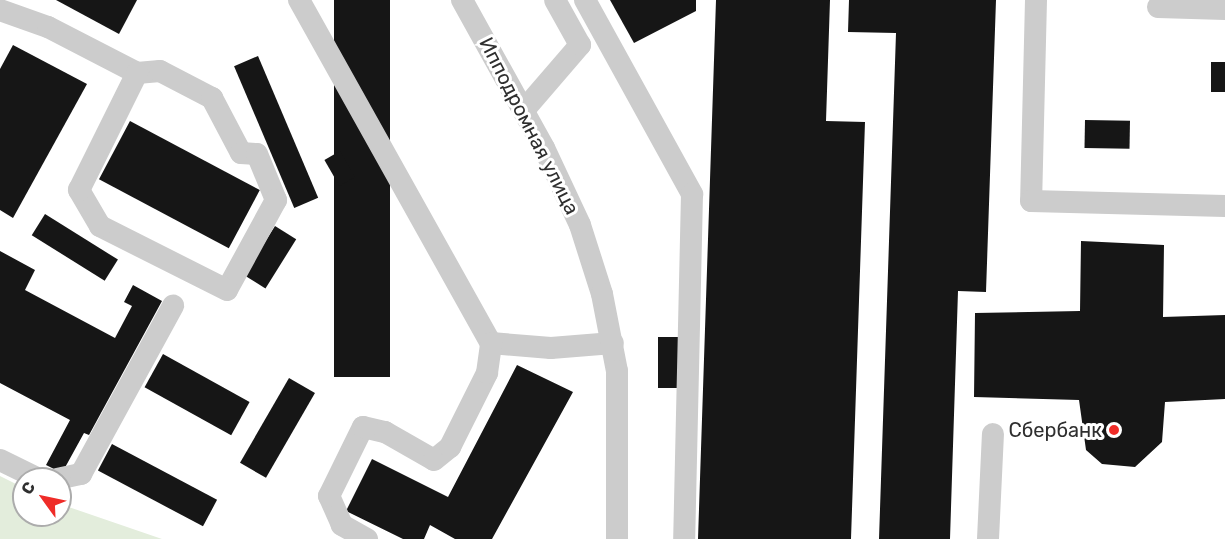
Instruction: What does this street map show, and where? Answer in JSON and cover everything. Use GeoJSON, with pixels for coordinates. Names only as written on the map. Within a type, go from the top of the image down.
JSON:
{"type":"FeatureCollection","features":[{"type":"Feature","properties":{"kind":"street"},"geometry":{"type":"LineString","coordinates":[[5,0],[0,9],[48,27],[137,73],[160,71],[212,98],[241,153],[257,154],[276,200],[227,290],[100,226],[79,190],[137,73]]}},
{"type":"Feature","properties":{"kind":"street"},"geometry":{"type":"LineString","coordinates":[[299,0],[491,343],[487,373],[450,447],[434,460],[385,432],[363,427],[329,496],[342,525],[367,539]]}},
{"type":"Feature","properties":{"kind":"street","name":"Ипподромная улица"},"geometry":{"type":"LineString","coordinates":[[462,0],[524,110],[580,225],[613,343],[621,452],[617,539]]}},
{"type":"Feature","properties":{"kind":"street"},"geometry":{"type":"LineString","coordinates":[[524,110],[580,45],[555,0]]}},
{"type":"Feature","properties":{"kind":"street"},"geometry":{"type":"LineString","coordinates":[[585,0],[692,195],[684,539]]}},
{"type":"Feature","properties":{"kind":"street"},"geometry":{"type":"LineString","coordinates":[[1036,0],[1031,201],[1225,206]]}},
{"type":"Feature","properties":{"kind":"street"},"geometry":{"type":"LineString","coordinates":[[1158,7],[1225,9]]}},
{"type":"Feature","properties":{"kind":"street"},"geometry":{"type":"LineString","coordinates":[[72,476],[81,474],[173,306]]}},
{"type":"Feature","properties":{"kind":"street"},"geometry":{"type":"LineString","coordinates":[[491,343],[551,348],[613,343]]}},
{"type":"Feature","properties":{"kind":"street"},"geometry":{"type":"LineString","coordinates":[[988,539],[993,435]]}},
{"type":"Feature","properties":{"kind":"street"},"geometry":{"type":"LineString","coordinates":[[0,460],[14,467]]}},
{"type":"Feature","properties":{"kind":"green space"},"geometry":{"type":"Polygon","coordinates":[[[0,476],[12,482],[12,527],[72,527],[72,508],[162,539],[0,539],[0,476]]]}},
{"type":"Feature","properties":{"kind":"building"},"geometry":{"type":"Polygon","coordinates":[[[56,0],[137,0],[119,34],[56,0]]]}},
{"type":"Feature","properties":{"kind":"building"},"geometry":{"type":"Polygon","coordinates":[[[334,0],[390,0],[390,377],[334,377],[334,0]]]}},
{"type":"Feature","properties":{"kind":"building"},"geometry":{"type":"Polygon","coordinates":[[[610,0],[696,0],[696,11],[634,43],[610,0]]]}},
{"type":"Feature","properties":{"kind":"building"},"geometry":{"type":"Polygon","coordinates":[[[716,0],[830,0],[826,121],[865,122],[851,539],[698,539],[716,0]]]}},
{"type":"Feature","properties":{"kind":"building"},"geometry":{"type":"Polygon","coordinates":[[[849,0],[996,0],[986,292],[958,291],[950,539],[879,539],[896,33],[848,32],[849,0]]]}},
{"type":"Feature","properties":{"kind":"building"},"geometry":{"type":"Polygon","coordinates":[[[13,45],[87,84],[13,218],[0,210],[0,69],[13,45]]]}},
{"type":"Feature","properties":{"kind":"building"},"geometry":{"type":"Polygon","coordinates":[[[258,56],[318,198],[294,208],[234,66],[258,56]]]}},
{"type":"Feature","properties":{"kind":"building"},"geometry":{"type":"Polygon","coordinates":[[[1211,62],[1225,62],[1225,92],[1211,92],[1211,62]]]}},
{"type":"Feature","properties":{"kind":"building"},"geometry":{"type":"Polygon","coordinates":[[[1085,120],[1130,121],[1130,149],[1085,148],[1085,120]]]}},
{"type":"Feature","properties":{"kind":"building"},"geometry":{"type":"Polygon","coordinates":[[[130,121],[260,190],[229,248],[99,179],[130,121]]]}},
{"type":"Feature","properties":{"kind":"building"},"geometry":{"type":"Polygon","coordinates":[[[340,151],[355,177],[339,186],[324,160],[340,151]]]}},
{"type":"Feature","properties":{"kind":"building"},"geometry":{"type":"Polygon","coordinates":[[[45,214],[118,260],[105,281],[32,235],[45,214]]]}},
{"type":"Feature","properties":{"kind":"building"},"geometry":{"type":"Polygon","coordinates":[[[275,226],[296,239],[265,288],[244,275],[275,226]]]}},
{"type":"Feature","properties":{"kind":"building"},"geometry":{"type":"Polygon","coordinates":[[[1081,241],[1164,245],[1163,317],[1225,315],[1225,399],[1165,402],[1162,442],[1135,467],[1102,464],[1086,450],[1079,400],[974,397],[975,313],[1080,311],[1081,241]]]}},
{"type":"Feature","properties":{"kind":"building"},"geometry":{"type":"Polygon","coordinates":[[[0,251],[35,270],[25,290],[115,338],[132,306],[124,302],[133,285],[162,301],[89,435],[84,433],[65,467],[46,465],[70,420],[0,383],[0,251]]]}},
{"type":"Feature","properties":{"kind":"building"},"geometry":{"type":"Polygon","coordinates":[[[658,337],[682,337],[682,388],[658,388],[658,337]]]}},
{"type":"Feature","properties":{"kind":"building"},"geometry":{"type":"Polygon","coordinates":[[[163,354],[250,402],[231,435],[145,387],[163,354]]]}},
{"type":"Feature","properties":{"kind":"building"},"geometry":{"type":"Polygon","coordinates":[[[517,365],[573,392],[492,539],[455,539],[430,525],[424,539],[403,539],[346,511],[372,459],[448,497],[517,365]]]}},
{"type":"Feature","properties":{"kind":"building"},"geometry":{"type":"Polygon","coordinates":[[[289,378],[315,393],[266,478],[240,463],[289,378]]]}},
{"type":"Feature","properties":{"kind":"building"},"geometry":{"type":"Polygon","coordinates":[[[112,444],[217,500],[203,526],[98,470],[112,444]]]}},
{"type":"Feature","properties":{"kind":"place","name":"Сбербанк"},"geometry":{"type":"Point","coordinates":[1114,430]}}]}
